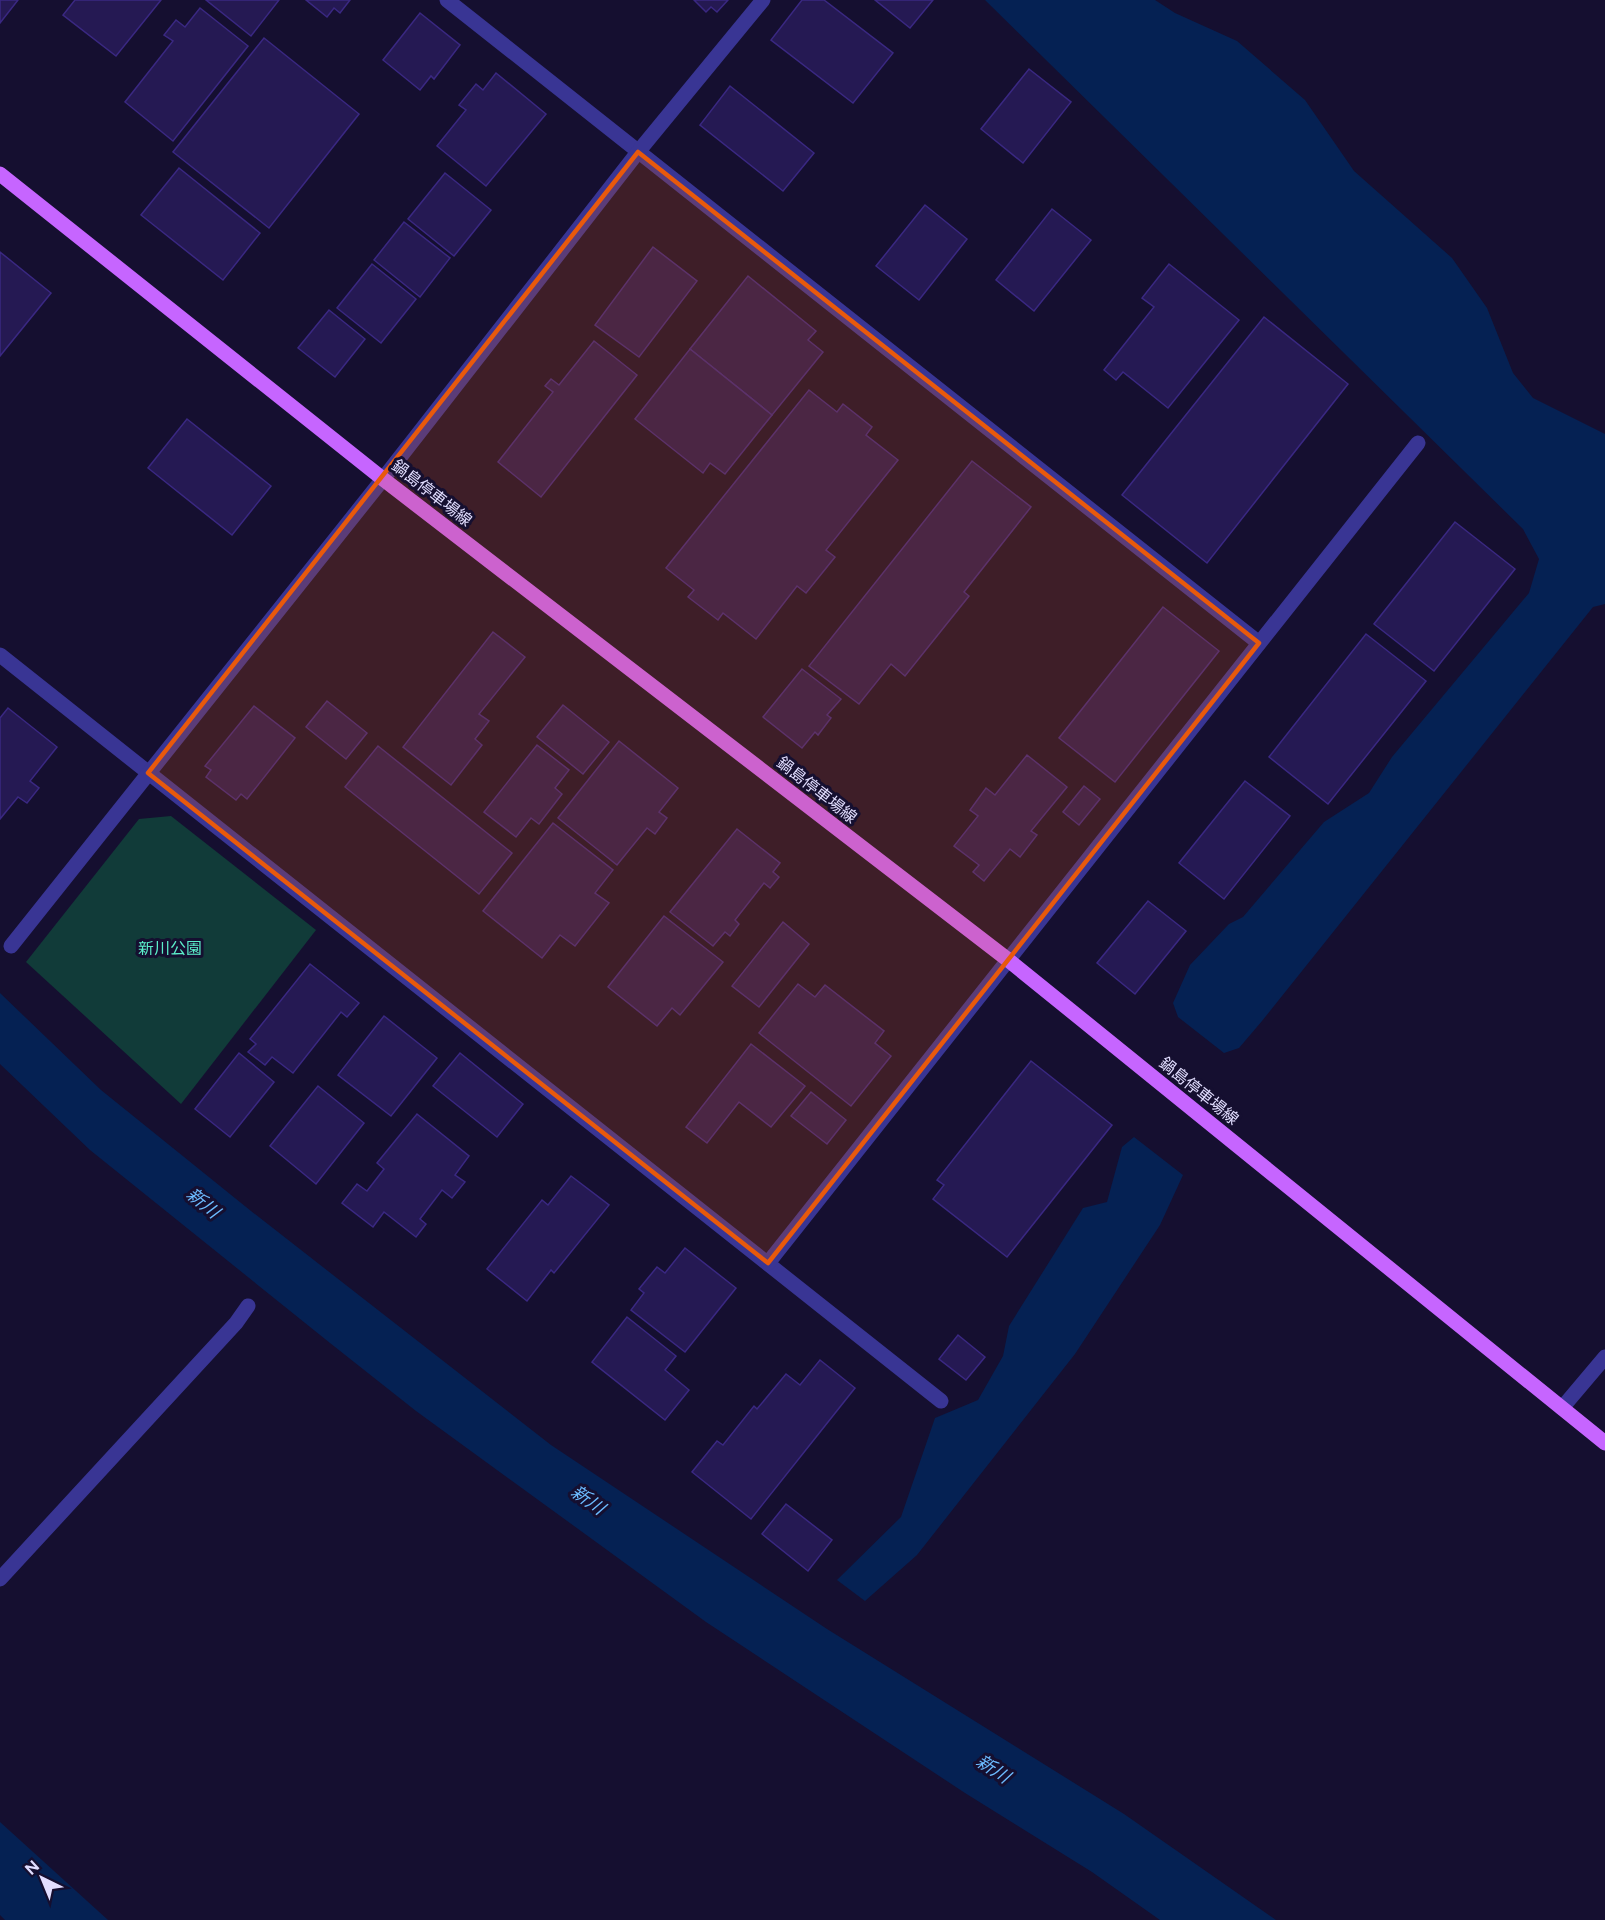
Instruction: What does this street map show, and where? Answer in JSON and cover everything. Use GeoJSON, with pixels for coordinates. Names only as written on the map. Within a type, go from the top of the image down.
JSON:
{"type":"FeatureCollection","features":[{"type":"Feature","properties":{"kind":"main road","name":"鍋島停車場線"},"geometry":{"type":"LineString","coordinates":[[0,174],[383,479],[1007,959],[1605,1443]]}},
{"type":"Feature","properties":{"kind":"street"},"geometry":{"type":"LineString","coordinates":[[447,0],[1259,643]]}},
{"type":"Feature","properties":{"kind":"street"},"geometry":{"type":"LineString","coordinates":[[11,946],[383,479],[638,152],[763,0]]}},
{"type":"Feature","properties":{"kind":"street"},"geometry":{"type":"LineString","coordinates":[[768,1263],[1418,443]]}},
{"type":"Feature","properties":{"kind":"street"},"geometry":{"type":"LineString","coordinates":[[2,662],[148,772],[941,1401]]}},
{"type":"Feature","properties":{"kind":"street"},"geometry":{"type":"LineString","coordinates":[[0,1579],[236,1323],[248,1306]]}},
{"type":"Feature","properties":{"kind":"street"},"geometry":{"type":"LineString","coordinates":[[1562,1408],[1605,1358]]}},
{"type":"Feature","properties":{"kind":"highlighted area"},"geometry":{"type":"Polygon","coordinates":[[[638,152],[1259,643],[768,1263],[148,773],[638,152]]]}},
{"type":"Feature","properties":{"kind":"green space","name":"新川公園"},"geometry":{"type":"Polygon","coordinates":[[[171,816],[316,930],[181,1104],[26,962],[139,819],[171,816]]]}},
{"type":"Feature","properties":{"kind":"water"},"geometry":{"type":"Polygon","coordinates":[[[985,0],[1155,0],[1175,13],[1237,41],[1305,100],[1354,171],[1452,258],[1487,308],[1513,373],[1533,398],[1605,434],[1605,604],[1593,607],[1262,1021],[1239,1048],[1224,1053],[1178,1017],[1173,1003],[1190,965],[1229,924],[1243,917],[1324,822],[1369,793],[1392,757],[1529,593],[1539,559],[1523,529],[985,0]]]}},
{"type":"Feature","properties":{"kind":"water","name":"新川"},"geometry":{"type":"Polygon","coordinates":[[[0,993],[101,1090],[251,1211],[551,1445],[827,1629],[1124,1814],[1276,1920],[1160,1920],[1092,1872],[965,1793],[706,1622],[416,1411],[90,1150],[0,1064],[0,993]]]}},
{"type":"Feature","properties":{"kind":"water"},"geometry":{"type":"Polygon","coordinates":[[[1134,1137],[1183,1175],[1160,1225],[1075,1354],[917,1555],[865,1601],[837,1580],[901,1517],[935,1418],[978,1400],[1003,1356],[1009,1326],[1083,1208],[1107,1202],[1122,1147],[1134,1137]]]}},
{"type":"Feature","properties":{"kind":"water"},"geometry":{"type":"Polygon","coordinates":[[[0,1822],[108,1920],[5,1920],[0,1915],[0,1822]]]}},
{"type":"Feature","properties":{"kind":"building"},"geometry":{"type":"Polygon","coordinates":[[[0,0],[18,0],[0,23],[0,0]]]}},
{"type":"Feature","properties":{"kind":"building"},"geometry":{"type":"Polygon","coordinates":[[[75,0],[161,0],[116,56],[63,15],[75,0]]]}},
{"type":"Feature","properties":{"kind":"building"},"geometry":{"type":"Polygon","coordinates":[[[206,0],[279,0],[251,36],[206,0]]]}},
{"type":"Feature","properties":{"kind":"building"},"geometry":{"type":"Polygon","coordinates":[[[306,0],[350,0],[340,13],[334,8],[327,17],[306,0]]]}},
{"type":"Feature","properties":{"kind":"building"},"geometry":{"type":"Polygon","coordinates":[[[694,0],[728,0],[717,12],[711,7],[706,12],[694,0]]]}},
{"type":"Feature","properties":{"kind":"building"},"geometry":{"type":"Polygon","coordinates":[[[802,0],[824,0],[893,53],[853,103],[771,40],[802,0]]]}},
{"type":"Feature","properties":{"kind":"building"},"geometry":{"type":"Polygon","coordinates":[[[875,0],[933,0],[910,28],[875,0]]]}},
{"type":"Feature","properties":{"kind":"building"},"geometry":{"type":"Polygon","coordinates":[[[200,8],[248,46],[173,141],[125,102],[173,41],[164,35],[176,20],[185,27],[200,8]]]}},
{"type":"Feature","properties":{"kind":"building"},"geometry":{"type":"Polygon","coordinates":[[[420,13],[460,45],[434,79],[431,76],[420,90],[383,60],[420,13]]]}},
{"type":"Feature","properties":{"kind":"building"},"geometry":{"type":"Polygon","coordinates":[[[264,38],[359,114],[269,228],[173,152],[264,38]]]}},
{"type":"Feature","properties":{"kind":"building"},"geometry":{"type":"Polygon","coordinates":[[[1029,69],[1071,102],[1023,163],[981,129],[1029,69]]]}},
{"type":"Feature","properties":{"kind":"building"},"geometry":{"type":"Polygon","coordinates":[[[496,73],[546,114],[486,186],[437,146],[466,110],[459,105],[476,84],[483,90],[496,73]]]}},
{"type":"Feature","properties":{"kind":"building"},"geometry":{"type":"Polygon","coordinates":[[[730,86],[814,153],[783,191],[700,125],[730,86]]]}},
{"type":"Feature","properties":{"kind":"building"},"geometry":{"type":"Polygon","coordinates":[[[179,168],[260,233],[223,280],[141,215],[179,168]]]}},
{"type":"Feature","properties":{"kind":"building"},"geometry":{"type":"Polygon","coordinates":[[[445,173],[491,210],[454,256],[408,219],[445,173]]]}},
{"type":"Feature","properties":{"kind":"building"},"geometry":{"type":"Polygon","coordinates":[[[925,205],[967,239],[919,300],[876,266],[925,205]]]}},
{"type":"Feature","properties":{"kind":"building"},"geometry":{"type":"Polygon","coordinates":[[[1052,209],[1091,240],[1034,311],[996,280],[1052,209]]]}},
{"type":"Feature","properties":{"kind":"building"},"geometry":{"type":"Polygon","coordinates":[[[404,222],[450,258],[420,297],[374,260],[404,222]]]}},
{"type":"Feature","properties":{"kind":"building"},"geometry":{"type":"Polygon","coordinates":[[[653,247],[697,281],[639,357],[595,325],[653,247]]]}},
{"type":"Feature","properties":{"kind":"building"},"geometry":{"type":"Polygon","coordinates":[[[0,252],[51,293],[0,356],[0,252]]]}},
{"type":"Feature","properties":{"kind":"building"},"geometry":{"type":"Polygon","coordinates":[[[372,264],[416,299],[381,343],[337,308],[372,264]]]}},
{"type":"Feature","properties":{"kind":"building"},"geometry":{"type":"Polygon","coordinates":[[[1169,264],[1239,320],[1168,408],[1123,372],[1116,380],[1104,370],[1154,307],[1142,298],[1169,264]]]}},
{"type":"Feature","properties":{"kind":"building"},"geometry":{"type":"Polygon","coordinates":[[[748,276],[816,331],[808,340],[823,352],[772,415],[690,349],[748,276]]]}},
{"type":"Feature","properties":{"kind":"building"},"geometry":{"type":"Polygon","coordinates":[[[329,310],[365,339],[335,377],[298,348],[329,310]]]}},
{"type":"Feature","properties":{"kind":"building"},"geometry":{"type":"Polygon","coordinates":[[[1264,317],[1348,384],[1207,563],[1122,495],[1264,317]]]}},
{"type":"Feature","properties":{"kind":"building"},"geometry":{"type":"Polygon","coordinates":[[[594,341],[637,375],[541,497],[498,462],[553,392],[545,386],[551,379],[559,385],[594,341]]]}},
{"type":"Feature","properties":{"kind":"building"},"geometry":{"type":"Polygon","coordinates":[[[690,349],[772,415],[725,474],[710,463],[703,473],[635,419],[690,349]]]}},
{"type":"Feature","properties":{"kind":"building"},"geometry":{"type":"Polygon","coordinates":[[[809,390],[837,412],[843,404],[872,427],[866,435],[898,460],[826,550],[835,557],[806,593],[797,586],[756,639],[723,613],[718,620],[688,597],[694,590],[666,568],[809,390]]]}},
{"type":"Feature","properties":{"kind":"building"},"geometry":{"type":"Polygon","coordinates":[[[187,419],[271,486],[232,535],[148,468],[187,419]]]}},
{"type":"Feature","properties":{"kind":"building"},"geometry":{"type":"Polygon","coordinates":[[[972,461],[1031,507],[964,592],[969,596],[905,676],[891,664],[859,704],[809,666],[972,461]]]}},
{"type":"Feature","properties":{"kind":"building"},"geometry":{"type":"Polygon","coordinates":[[[1455,522],[1515,569],[1434,671],[1374,624],[1455,522]]]}},
{"type":"Feature","properties":{"kind":"building"},"geometry":{"type":"Polygon","coordinates":[[[1163,607],[1219,651],[1115,782],[1059,738],[1163,607]]]}},
{"type":"Feature","properties":{"kind":"building"},"geometry":{"type":"Polygon","coordinates":[[[493,632],[525,657],[479,714],[489,721],[475,739],[482,745],[451,785],[403,747],[493,632]]]}},
{"type":"Feature","properties":{"kind":"building"},"geometry":{"type":"Polygon","coordinates":[[[1366,634],[1426,681],[1328,804],[1269,757],[1366,634]]]}},
{"type":"Feature","properties":{"kind":"building"},"geometry":{"type":"Polygon","coordinates":[[[802,669],[841,699],[827,715],[831,718],[818,735],[815,732],[802,748],[763,717],[802,669]]]}},
{"type":"Feature","properties":{"kind":"building"},"geometry":{"type":"Polygon","coordinates":[[[327,701],[367,733],[346,759],[306,727],[327,701]]]}},
{"type":"Feature","properties":{"kind":"building"},"geometry":{"type":"Polygon","coordinates":[[[563,705],[609,742],[583,774],[537,737],[563,705]]]}},
{"type":"Feature","properties":{"kind":"building"},"geometry":{"type":"Polygon","coordinates":[[[254,706],[295,738],[247,799],[241,794],[236,800],[206,777],[211,770],[205,766],[254,706]]]}},
{"type":"Feature","properties":{"kind":"building"},"geometry":{"type":"Polygon","coordinates":[[[8,708],[57,747],[30,781],[39,788],[27,803],[18,797],[0,819],[0,718],[8,708]]]}},
{"type":"Feature","properties":{"kind":"building"},"geometry":{"type":"Polygon","coordinates":[[[619,741],[678,788],[659,812],[667,818],[655,834],[647,828],[617,865],[558,818],[619,741]]]}},
{"type":"Feature","properties":{"kind":"building"},"geometry":{"type":"Polygon","coordinates":[[[537,745],[569,770],[555,788],[562,794],[539,824],[531,818],[516,837],[484,812],[537,745]]]}},
{"type":"Feature","properties":{"kind":"building"},"geometry":{"type":"Polygon","coordinates":[[[378,746],[512,853],[479,894],[345,787],[378,746]]]}},
{"type":"Feature","properties":{"kind":"building"},"geometry":{"type":"Polygon","coordinates":[[[1027,755],[1067,787],[1031,831],[1037,835],[1020,857],[1010,849],[984,881],[973,872],[979,865],[954,846],[978,816],[970,810],[986,788],[995,795],[1027,755]]]}},
{"type":"Feature","properties":{"kind":"building"},"geometry":{"type":"Polygon","coordinates":[[[1245,781],[1290,816],[1224,899],[1179,863],[1245,781]]]}},
{"type":"Feature","properties":{"kind":"building"},"geometry":{"type":"Polygon","coordinates":[[[1084,786],[1100,799],[1079,825],[1063,812],[1084,786]]]}},
{"type":"Feature","properties":{"kind":"building"},"geometry":{"type":"Polygon","coordinates":[[[553,823],[613,870],[595,893],[609,903],[575,946],[560,935],[542,958],[483,911],[553,823]]]}},
{"type":"Feature","properties":{"kind":"building"},"geometry":{"type":"Polygon","coordinates":[[[737,829],[780,863],[773,872],[779,877],[770,888],[764,883],[735,920],[739,924],[730,936],[725,932],[713,946],[670,912],[737,829]]]}},
{"type":"Feature","properties":{"kind":"building"},"geometry":{"type":"Polygon","coordinates":[[[1148,901],[1186,931],[1135,994],[1097,963],[1148,901]]]}},
{"type":"Feature","properties":{"kind":"building"},"geometry":{"type":"Polygon","coordinates":[[[664,916],[723,962],[680,1015],[672,1008],[657,1026],[608,987],[664,916]]]}},
{"type":"Feature","properties":{"kind":"building"},"geometry":{"type":"Polygon","coordinates":[[[783,922],[809,944],[759,1007],[732,986],[783,922]]]}},
{"type":"Feature","properties":{"kind":"building"},"geometry":{"type":"Polygon","coordinates":[[[310,964],[359,1003],[347,1017],[341,1012],[293,1073],[272,1057],[265,1065],[248,1052],[256,1044],[250,1039],[310,964]]]}},
{"type":"Feature","properties":{"kind":"building"},"geometry":{"type":"Polygon","coordinates":[[[798,984],[815,997],[825,985],[884,1031],[875,1043],[891,1056],[851,1106],[759,1033],[798,984]]]}},
{"type":"Feature","properties":{"kind":"building"},"geometry":{"type":"Polygon","coordinates":[[[384,1016],[437,1058],[391,1116],[338,1075],[384,1016]]]}},
{"type":"Feature","properties":{"kind":"building"},"geometry":{"type":"Polygon","coordinates":[[[751,1044],[805,1086],[771,1127],[739,1102],[707,1143],[686,1127],[751,1044]]]}},
{"type":"Feature","properties":{"kind":"building"},"geometry":{"type":"Polygon","coordinates":[[[239,1053],[274,1082],[230,1137],[195,1109],[239,1053]]]}},
{"type":"Feature","properties":{"kind":"building"},"geometry":{"type":"Polygon","coordinates":[[[460,1053],[523,1104],[497,1137],[433,1086],[460,1053]]]}},
{"type":"Feature","properties":{"kind":"building"},"geometry":{"type":"Polygon","coordinates":[[[1031,1061],[1112,1125],[1007,1257],[933,1199],[944,1185],[937,1180],[1031,1061]]]}},
{"type":"Feature","properties":{"kind":"building"},"geometry":{"type":"Polygon","coordinates":[[[318,1086],[364,1123],[316,1184],[270,1146],[318,1086]]]}},
{"type":"Feature","properties":{"kind":"building"},"geometry":{"type":"Polygon","coordinates":[[[811,1092],[846,1120],[827,1144],[791,1116],[811,1092]]]}},
{"type":"Feature","properties":{"kind":"building"},"geometry":{"type":"Polygon","coordinates":[[[417,1114],[469,1156],[455,1175],[465,1182],[452,1198],[442,1190],[420,1219],[426,1224],[416,1237],[384,1212],[373,1227],[342,1203],[357,1184],[367,1191],[384,1169],[377,1163],[417,1114]]]}},
{"type":"Feature","properties":{"kind":"building"},"geometry":{"type":"Polygon","coordinates":[[[571,1176],[609,1205],[554,1273],[551,1270],[527,1301],[487,1269],[542,1200],[548,1205],[571,1176]]]}},
{"type":"Feature","properties":{"kind":"building"},"geometry":{"type":"Polygon","coordinates":[[[685,1248],[736,1288],[685,1352],[631,1310],[644,1293],[639,1289],[657,1267],[665,1273],[685,1248]]]}},
{"type":"Feature","properties":{"kind":"building"},"geometry":{"type":"Polygon","coordinates":[[[627,1317],[676,1356],[665,1370],[689,1390],[665,1420],[592,1362],[627,1317]]]}},
{"type":"Feature","properties":{"kind":"building"},"geometry":{"type":"Polygon","coordinates":[[[958,1335],[985,1357],[966,1380],[939,1359],[958,1335]]]}},
{"type":"Feature","properties":{"kind":"building"},"geometry":{"type":"Polygon","coordinates":[[[820,1360],[855,1388],[751,1519],[692,1472],[717,1441],[723,1445],[754,1406],[757,1409],[786,1374],[800,1385],[820,1360]]]}},
{"type":"Feature","properties":{"kind":"building"},"geometry":{"type":"Polygon","coordinates":[[[786,1504],[832,1540],[808,1571],[762,1534],[786,1504]]]}}]}
